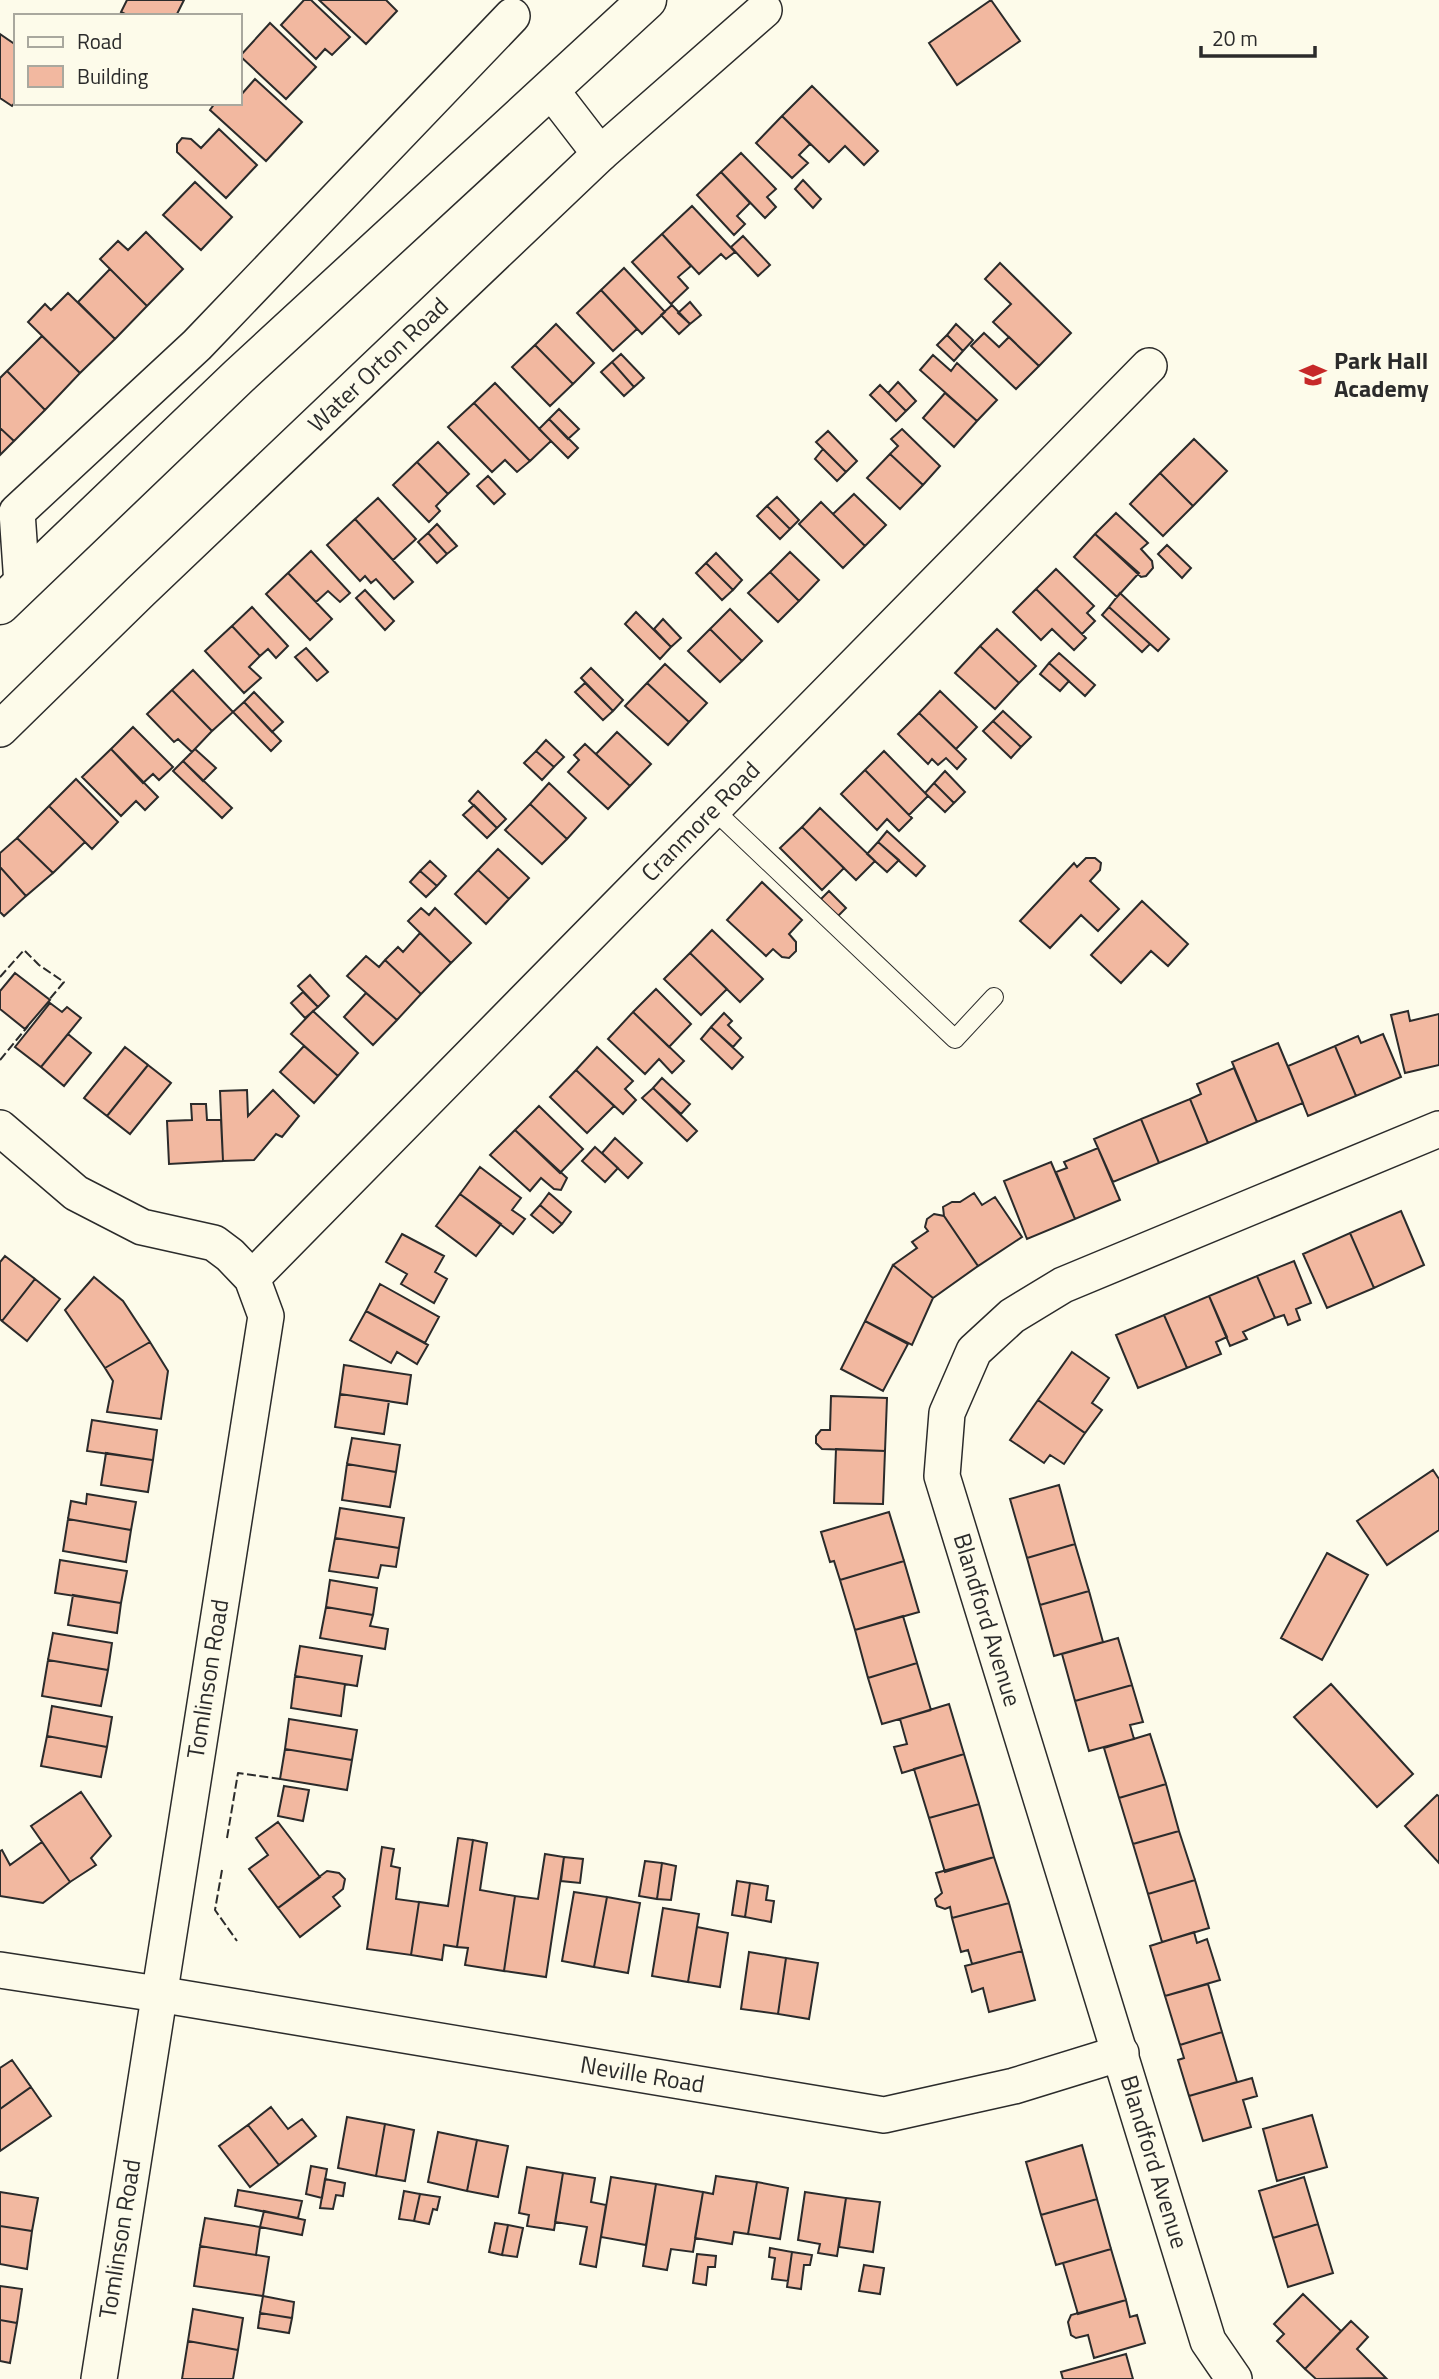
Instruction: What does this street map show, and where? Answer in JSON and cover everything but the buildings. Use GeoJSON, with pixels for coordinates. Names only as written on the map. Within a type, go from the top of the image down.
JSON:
{"type":"FeatureCollection","features":[{"type":"Feature","properties":{"kind":"main road"},"geometry":{"type":"LineString","coordinates":[[11,594],[239,376],[550,89],[640,2]]}},
{"type":"Feature","properties":{"kind":"street","name":"Water Orton Road"},"geometry":{"type":"LineString","coordinates":[[0,729],[150,582],[600,153],[764,10]]}},
{"type":"Feature","properties":{"kind":"street"},"geometry":{"type":"LineString","coordinates":[[11,594],[17,512],[197,345],[512,16]]}},
{"type":"Feature","properties":{"kind":"street"},"geometry":{"type":"LineString","coordinates":[[550,89],[600,153]]}},
{"type":"Feature","properties":{"kind":"street"},"geometry":{"type":"LineString","coordinates":[[197,345],[239,376]]}},
{"type":"Feature","properties":{"kind":"street","name":"Cranmore Road"},"geometry":{"type":"LineString","coordinates":[[252,1278],[1149,366]]}},
{"type":"Feature","properties":{"kind":"street","name":"Tomlinson Road"},"geometry":{"type":"LineString","coordinates":[[0,1128],[76,1193],[142,1227],[214,1242],[252,1278],[266,1317],[99,2379]]}},
{"type":"Feature","properties":{"kind":"street","name":"Blandford Avenue"},"geometry":{"type":"LineString","coordinates":[[1234,2379],[1208,2341],[942,1476],[947,1413],[974,1351],[1012,1316],[1063,1285],[1439,1129]]}},
{"type":"Feature","properties":{"kind":"street","name":"Neville Road"},"geometry":{"type":"LineString","coordinates":[[0,1970],[884,2115],[1014,2086],[1121,2053]]}},
{"type":"Feature","properties":{"kind":"lane"},"geometry":{"type":"LineString","coordinates":[[713,809],[955,1039],[993,997]]}},
{"type":"Feature","properties":{"kind":"fence"},"geometry":{"type":"LineString","coordinates":[[0,977],[24,950],[39,965],[64,982],[48,1001]]}},
{"type":"Feature","properties":{"kind":"fence"},"geometry":{"type":"LineString","coordinates":[[0,1060],[28,1026]]}},
{"type":"Feature","properties":{"kind":"fence"},"geometry":{"type":"LineString","coordinates":[[227,1838],[238,1773],[280,1779]]}},
{"type":"Feature","properties":{"kind":"fence"},"geometry":{"type":"LineString","coordinates":[[222,1870],[215,1910],[237,1941]]}},
{"type":"Feature","properties":{"kind":"place","name":"Park Hall Academy"},"geometry":{"type":"Point","coordinates":[1313,375]}}]}
